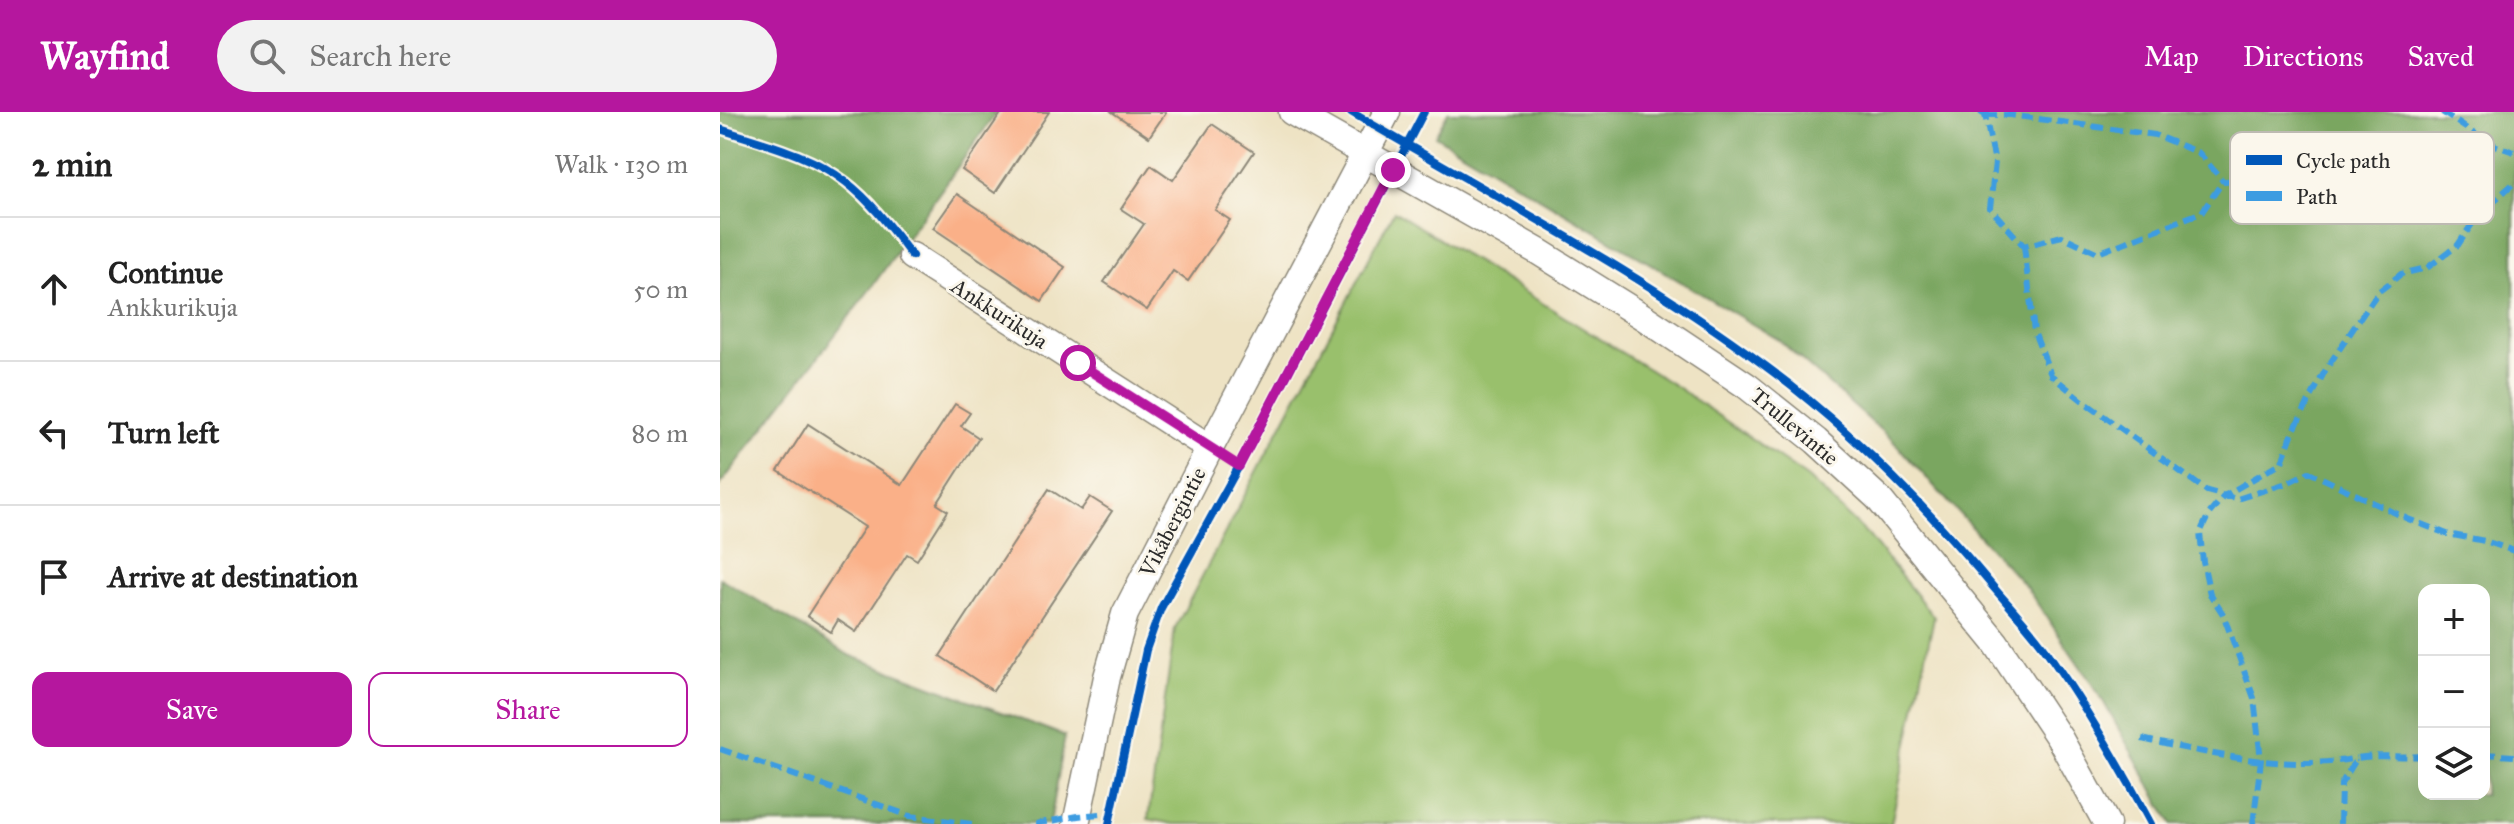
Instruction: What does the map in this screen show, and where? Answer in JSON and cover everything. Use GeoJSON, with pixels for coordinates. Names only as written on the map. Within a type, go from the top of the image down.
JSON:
{"type":"FeatureCollection","features":[{"type":"Feature","properties":{"kind":"street","name":"Trullevintie"},"geometry":{"type":"LineString","coordinates":[[1292,112],[1539,252],[1645,318],[1747,386],[1816,441],[1878,498],[1996,643],[2060,739],[2107,824]]}},
{"type":"Feature","properties":{"kind":"street","name":"Vikåbergintie"},"geometry":{"type":"LineString","coordinates":[[1076,824],[1107,677],[1125,614],[1387,112]]}},
{"type":"Feature","properties":{"kind":"street","name":"Ankkurikuja"},"geometry":{"type":"LineString","coordinates":[[912,256],[1210,448]]}},
{"type":"Feature","properties":{"kind":"green space"},"geometry":{"type":"Polygon","coordinates":[[[720,112],[997,112],[871,288],[720,485],[720,112]]]}},
{"type":"Feature","properties":{"kind":"green space"},"geometry":{"type":"Polygon","coordinates":[[[1448,112],[2514,112],[2514,824],[2172,824],[2099,694],[2026,587],[1893,441],[1779,340],[1435,136],[1448,112]]]}},
{"type":"Feature","properties":{"kind":"green space"},"geometry":{"type":"Polygon","coordinates":[[[1394,211],[1677,387],[1808,478],[1868,535],[1934,617],[1891,824],[1173,824],[1148,819],[1175,628],[1394,211]]]}},
{"type":"Feature","properties":{"kind":"green space"},"geometry":{"type":"Polygon","coordinates":[[[720,578],[849,655],[1065,736],[1050,824],[720,824],[720,578]]]}},
{"type":"Feature","properties":{"kind":"building"},"geometry":{"type":"Polygon","coordinates":[[[1002,112],[1049,112],[995,193],[962,170],[1002,112]]]}},
{"type":"Feature","properties":{"kind":"building"},"geometry":{"type":"Polygon","coordinates":[[[1112,112],[1166,112],[1149,137],[1112,112]]]}},
{"type":"Feature","properties":{"kind":"building"},"geometry":{"type":"Polygon","coordinates":[[[1212,124],[1254,152],[1215,210],[1230,220],[1188,281],[1173,271],[1147,310],[1104,282],[1144,224],[1121,209],[1151,165],[1173,180],[1212,124]]]}},
{"type":"Feature","properties":{"kind":"building"},"geometry":{"type":"Polygon","coordinates":[[[957,194],[1065,267],[1042,301],[933,228],[957,194]]]}},
{"type":"Feature","properties":{"kind":"building"},"geometry":{"type":"Polygon","coordinates":[[[955,404],[970,413],[961,426],[979,438],[937,504],[948,511],[917,560],[907,554],[856,632],[838,620],[831,632],[807,616],[865,527],[778,471],[808,424],[902,485],[955,404]]]}},
{"type":"Feature","properties":{"kind":"building"},"geometry":{"type":"Polygon","coordinates":[[[1049,489],[1081,510],[1090,497],[1112,511],[993,691],[940,656],[1049,489]]]}},
{"type":"Feature","properties":{"kind":"marked path"},"geometry":{"type":"LineString","coordinates":[[1980,112],[1985,115],[1995,162],[1990,208],[2024,246],[2062,236],[2098,253],[2202,212],[2223,181],[2230,181]]}},
{"type":"Feature","properties":{"kind":"marked path"},"geometry":{"type":"LineString","coordinates":[[2442,112],[2472,132]]}},
{"type":"Feature","properties":{"kind":"marked path"},"geometry":{"type":"LineString","coordinates":[[1985,115],[2010,115],[2155,135],[2199,153],[2223,181]]}},
{"type":"Feature","properties":{"kind":"marked path"},"geometry":{"type":"LineString","coordinates":[[2494,145],[2514,152]]}},
{"type":"Feature","properties":{"kind":"marked path"},"geometry":{"type":"LineString","coordinates":[[2494,201],[2514,183]]}},
{"type":"Feature","properties":{"kind":"marked path"},"geometry":{"type":"LineString","coordinates":[[2253,824],[2261,760],[2254,698],[2223,614],[2210,594],[2200,533],[2209,514],[2224,496],[2282,462],[2293,432],[2326,369],[2378,292],[2401,274],[2427,268],[2458,245],[2472,224]]}},
{"type":"Feature","properties":{"kind":"marked path"},"geometry":{"type":"LineString","coordinates":[[2024,246],[2034,332],[2051,375],[2207,491],[2237,499],[2287,483],[2309,472],[2408,519],[2447,534],[2485,541],[2514,551]]}},
{"type":"Feature","properties":{"kind":"marked path"},"geometry":{"type":"LineString","coordinates":[[2142,739],[2277,762],[2331,762],[2357,758]]}},
{"type":"Feature","properties":{"kind":"marked path"},"geometry":{"type":"LineString","coordinates":[[720,749],[910,816],[973,824]]}},
{"type":"Feature","properties":{"kind":"marked path"},"geometry":{"type":"LineString","coordinates":[[2490,754],[2514,756]]}},
{"type":"Feature","properties":{"kind":"marked path"},"geometry":{"type":"LineString","coordinates":[[2340,824],[2341,784],[2357,758],[2418,756]]}},
{"type":"Feature","properties":{"kind":"marked path"},"geometry":{"type":"LineString","coordinates":[[1035,824],[1111,813]]}},
{"type":"Feature","properties":{"kind":"cycle path"},"geometry":{"type":"LineString","coordinates":[[1351,112],[1664,296],[1764,365],[1827,415],[1914,498],[2035,636],[2115,758],[2151,824]]}},
{"type":"Feature","properties":{"kind":"cycle path"},"geometry":{"type":"LineString","coordinates":[[1109,824],[1146,650],[1161,608],[1424,112]]}},
{"type":"Feature","properties":{"kind":"cycle path"},"geometry":{"type":"LineString","coordinates":[[720,129],[785,150],[832,172],[864,198],[912,256]]}},
{"type":"Feature","properties":{"kind":"route"},"geometry":{"type":"LineString","coordinates":[[1078,363],[1239,466],[1393,170]]}}]}
